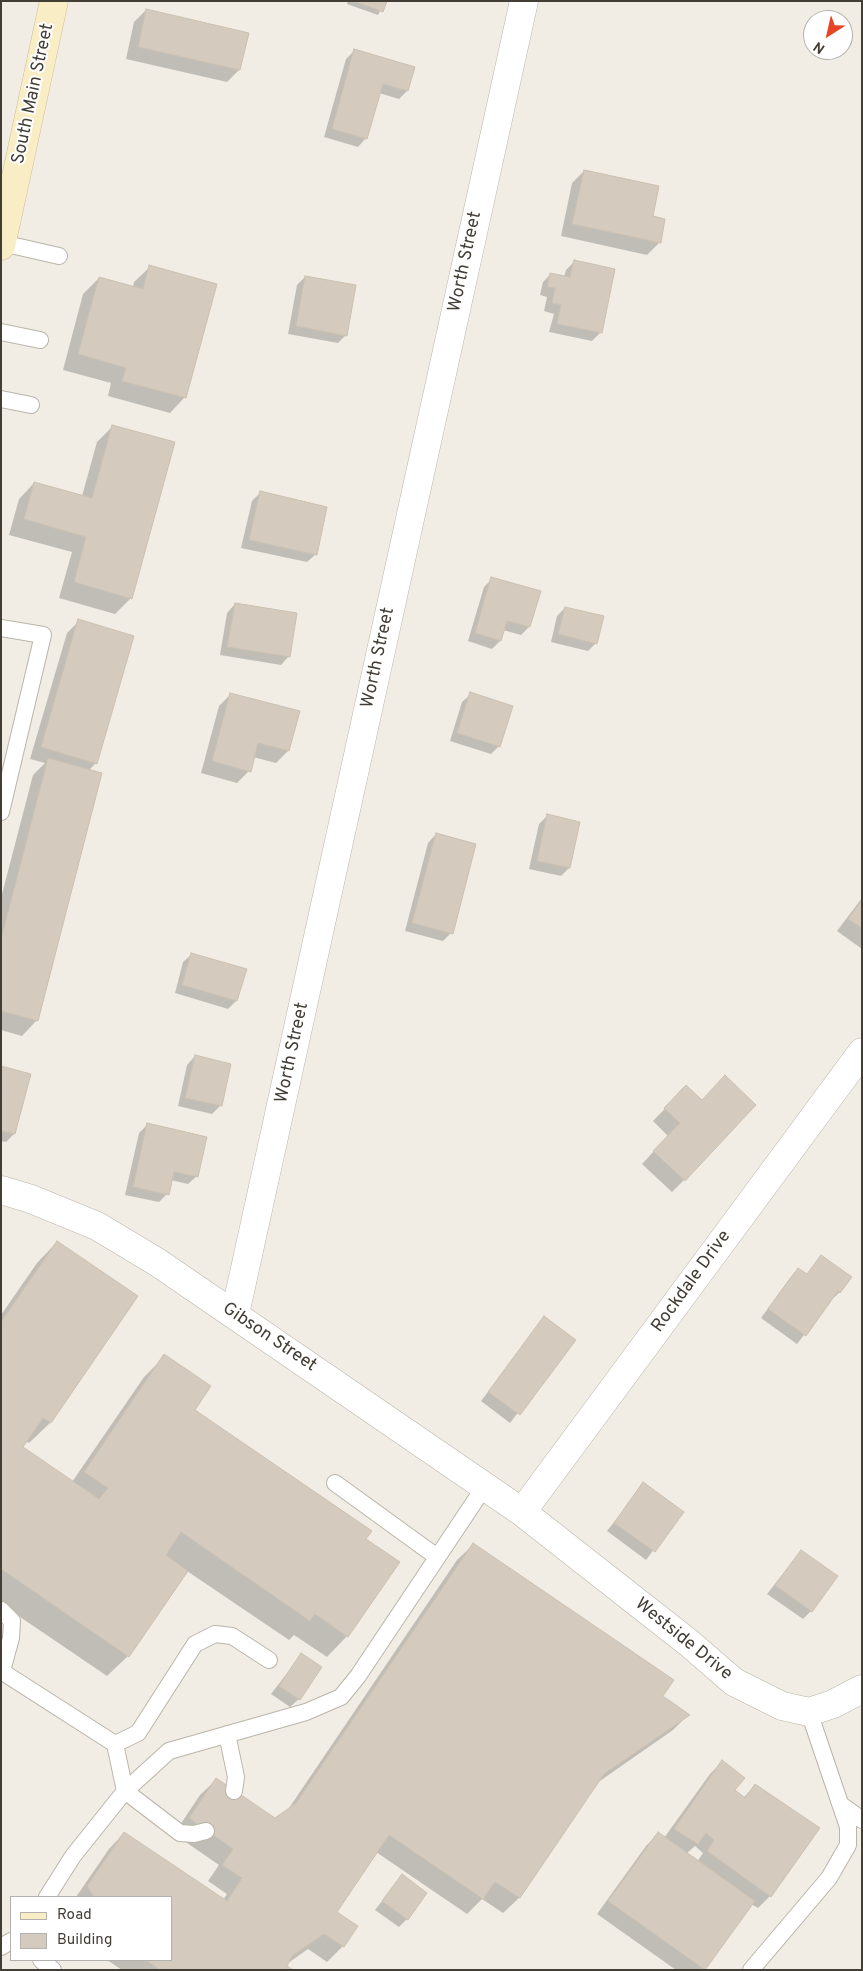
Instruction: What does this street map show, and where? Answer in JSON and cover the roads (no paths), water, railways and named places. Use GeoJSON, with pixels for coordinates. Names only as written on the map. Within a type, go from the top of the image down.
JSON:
{"type":"FeatureCollection","features":[{"type":"Feature","properties":{"kind":"main road","name":"South Main Street"},"geometry":{"type":"LineString","coordinates":[[2,245],[54,1]]}},
{"type":"Feature","properties":{"kind":"street","name":"Worth Street"},"geometry":{"type":"LineString","coordinates":[[235,1314],[524,1]]}},
{"type":"Feature","properties":{"kind":"street","name":"Rockdale Drive"},"geometry":{"type":"LineString","coordinates":[[522,1512],[862,1052]]}},
{"type":"Feature","properties":{"kind":"street","name":"Gibson Street"},"geometry":{"type":"LineString","coordinates":[[1,1190],[31,1199],[97,1226],[157,1262],[522,1512]]}},
{"type":"Feature","properties":{"kind":"street","name":"Westside Drive"},"geometry":{"type":"LineString","coordinates":[[522,1512],[690,1643],[734,1682],[782,1706],[809,1712]]}},
{"type":"Feature","properties":{"kind":"street"},"geometry":{"type":"LineString","coordinates":[[809,1712],[833,1704],[862,1688]]}},
{"type":"Feature","properties":{"kind":"lane"},"geometry":{"type":"LineString","coordinates":[[2,245],[59,256]]}},
{"type":"Feature","properties":{"kind":"lane"},"geometry":{"type":"LineString","coordinates":[[1,332],[40,340]]}},
{"type":"Feature","properties":{"kind":"lane"},"geometry":{"type":"LineString","coordinates":[[1,399],[31,405]]}},
{"type":"Feature","properties":{"kind":"lane"},"geometry":{"type":"LineString","coordinates":[[1,628],[43,635],[1,812]]}},
{"type":"Feature","properties":{"kind":"lane"},"geometry":{"type":"LineString","coordinates":[[335,1483],[437,1557]]}},
{"type":"Feature","properties":{"kind":"lane"},"geometry":{"type":"LineString","coordinates":[[48,1896],[73,1856],[125,1791],[169,1751],[306,1712],[341,1697],[358,1676],[485,1486]]}},
{"type":"Feature","properties":{"kind":"lane"},"geometry":{"type":"LineString","coordinates":[[1,1610],[12,1621],[11,1638],[2,1671],[115,1744],[125,1791],[180,1832],[194,1834],[206,1831]]}},
{"type":"Feature","properties":{"kind":"lane"},"geometry":{"type":"LineString","coordinates":[[115,1744],[138,1733],[195,1644],[215,1634],[232,1636],[269,1660]]}},
{"type":"Feature","properties":{"kind":"lane"},"geometry":{"type":"LineString","coordinates":[[751,1970],[829,1878],[848,1845],[848,1827],[809,1712]]}},
{"type":"Feature","properties":{"kind":"lane"},"geometry":{"type":"LineString","coordinates":[[227,1734],[236,1777],[234,1791]]}},
{"type":"Feature","properties":{"kind":"lane"},"geometry":{"type":"LineString","coordinates":[[840,1804],[862,1820]]}},
{"type":"Feature","properties":{"kind":"lane"},"geometry":{"type":"LineString","coordinates":[[42,1961],[52,1970]]}}]}
